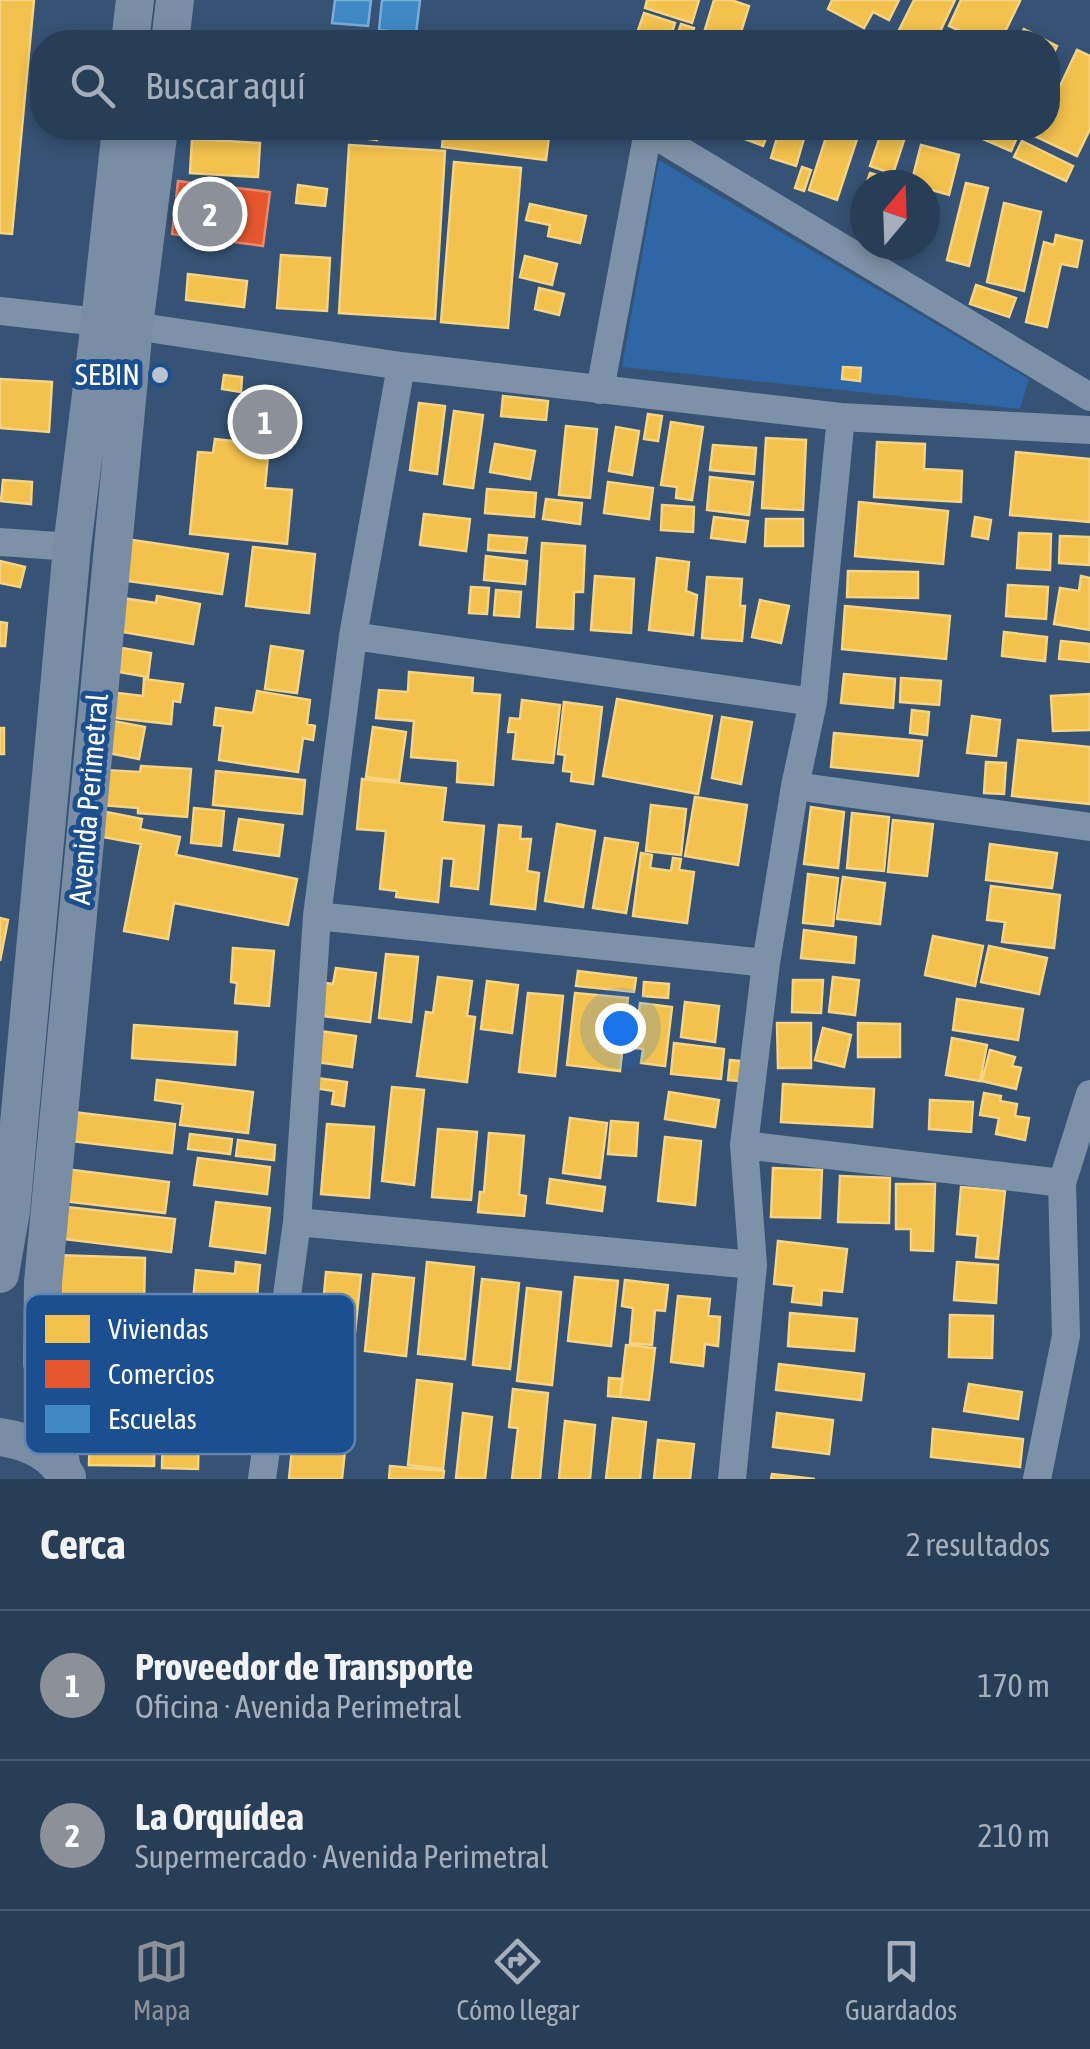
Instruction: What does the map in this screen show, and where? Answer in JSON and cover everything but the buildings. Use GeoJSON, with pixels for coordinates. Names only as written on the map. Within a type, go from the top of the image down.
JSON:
{"type":"FeatureCollection","features":[{"type":"Feature","properties":{"kind":"street"},"geometry":{"type":"LineString","coordinates":[[131,30],[135,0]]}},
{"type":"Feature","properties":{"kind":"street"},"geometry":{"type":"LineString","coordinates":[[172,30],[176,0]]}},
{"type":"Feature","properties":{"kind":"street","name":"Avenida Perimetral"},"geometry":{"type":"LineString","coordinates":[[43,1294],[117,324],[121,140]]}},
{"type":"Feature","properties":{"kind":"street","name":"Avenida Perimetral"},"geometry":{"type":"LineString","coordinates":[[0,1274],[12,1211],[72,547],[157,140]]}},
{"type":"Feature","properties":{"kind":"street"},"geometry":{"type":"LineString","coordinates":[[600,390],[646,140]]}},
{"type":"Feature","properties":{"kind":"street"},"geometry":{"type":"LineString","coordinates":[[663,140],[1090,398]]}},
{"type":"Feature","properties":{"kind":"street"},"geometry":{"type":"LineString","coordinates":[[0,311],[117,324],[401,366],[841,417],[1090,430]]}},
{"type":"Feature","properties":{"kind":"street"},"geometry":{"type":"LineString","coordinates":[[287,1294],[297,1222],[317,916],[353,636],[401,366]]}},
{"type":"Feature","properties":{"kind":"street"},"geometry":{"type":"LineString","coordinates":[[732,1479],[753,1265],[744,1144],[766,963],[813,702],[841,417]]}},
{"type":"Feature","properties":{"kind":"street"},"geometry":{"type":"LineString","coordinates":[[0,542],[72,547]]}},
{"type":"Feature","properties":{"kind":"street"},"geometry":{"type":"LineString","coordinates":[[353,636],[813,702]]}},
{"type":"Feature","properties":{"kind":"street"},"geometry":{"type":"LineString","coordinates":[[795,786],[1090,827]]}},
{"type":"Feature","properties":{"kind":"street"},"geometry":{"type":"LineString","coordinates":[[317,916],[766,963]]}},
{"type":"Feature","properties":{"kind":"street"},"geometry":{"type":"LineString","coordinates":[[1038,1479],[1078,1337],[1062,1184],[1090,1094]]}},
{"type":"Feature","properties":{"kind":"street"},"geometry":{"type":"LineString","coordinates":[[744,1144],[1062,1184]]}},
{"type":"Feature","properties":{"kind":"street"},"geometry":{"type":"LineString","coordinates":[[297,1222],[753,1265]]}},
{"type":"Feature","properties":{"kind":"street"},"geometry":{"type":"LineString","coordinates":[[0,1437],[25,1442]]}},
{"type":"Feature","properties":{"kind":"street"},"geometry":{"type":"LineString","coordinates":[[48,1454],[65,1474]]}},
{"type":"Feature","properties":{"kind":"street"},"geometry":{"type":"LineString","coordinates":[[262,1479],[265,1454]]}},
{"type":"Feature","properties":{"kind":"shaded area"},"geometry":{"type":"Polygon","coordinates":[[[659,160],[1029,379],[1020,409],[622,367],[659,160]]]}},
{"type":"Feature","properties":{"kind":"place","name":"La Orquídea"},"geometry":{"type":"Point","coordinates":[210,214]}},
{"type":"Feature","properties":{"kind":"place","name":"SEBIN"},"geometry":{"type":"Point","coordinates":[160,375]}},
{"type":"Feature","properties":{"kind":"place","name":"Proveedor de Transporte"},"geometry":{"type":"Point","coordinates":[265,422]}}]}
